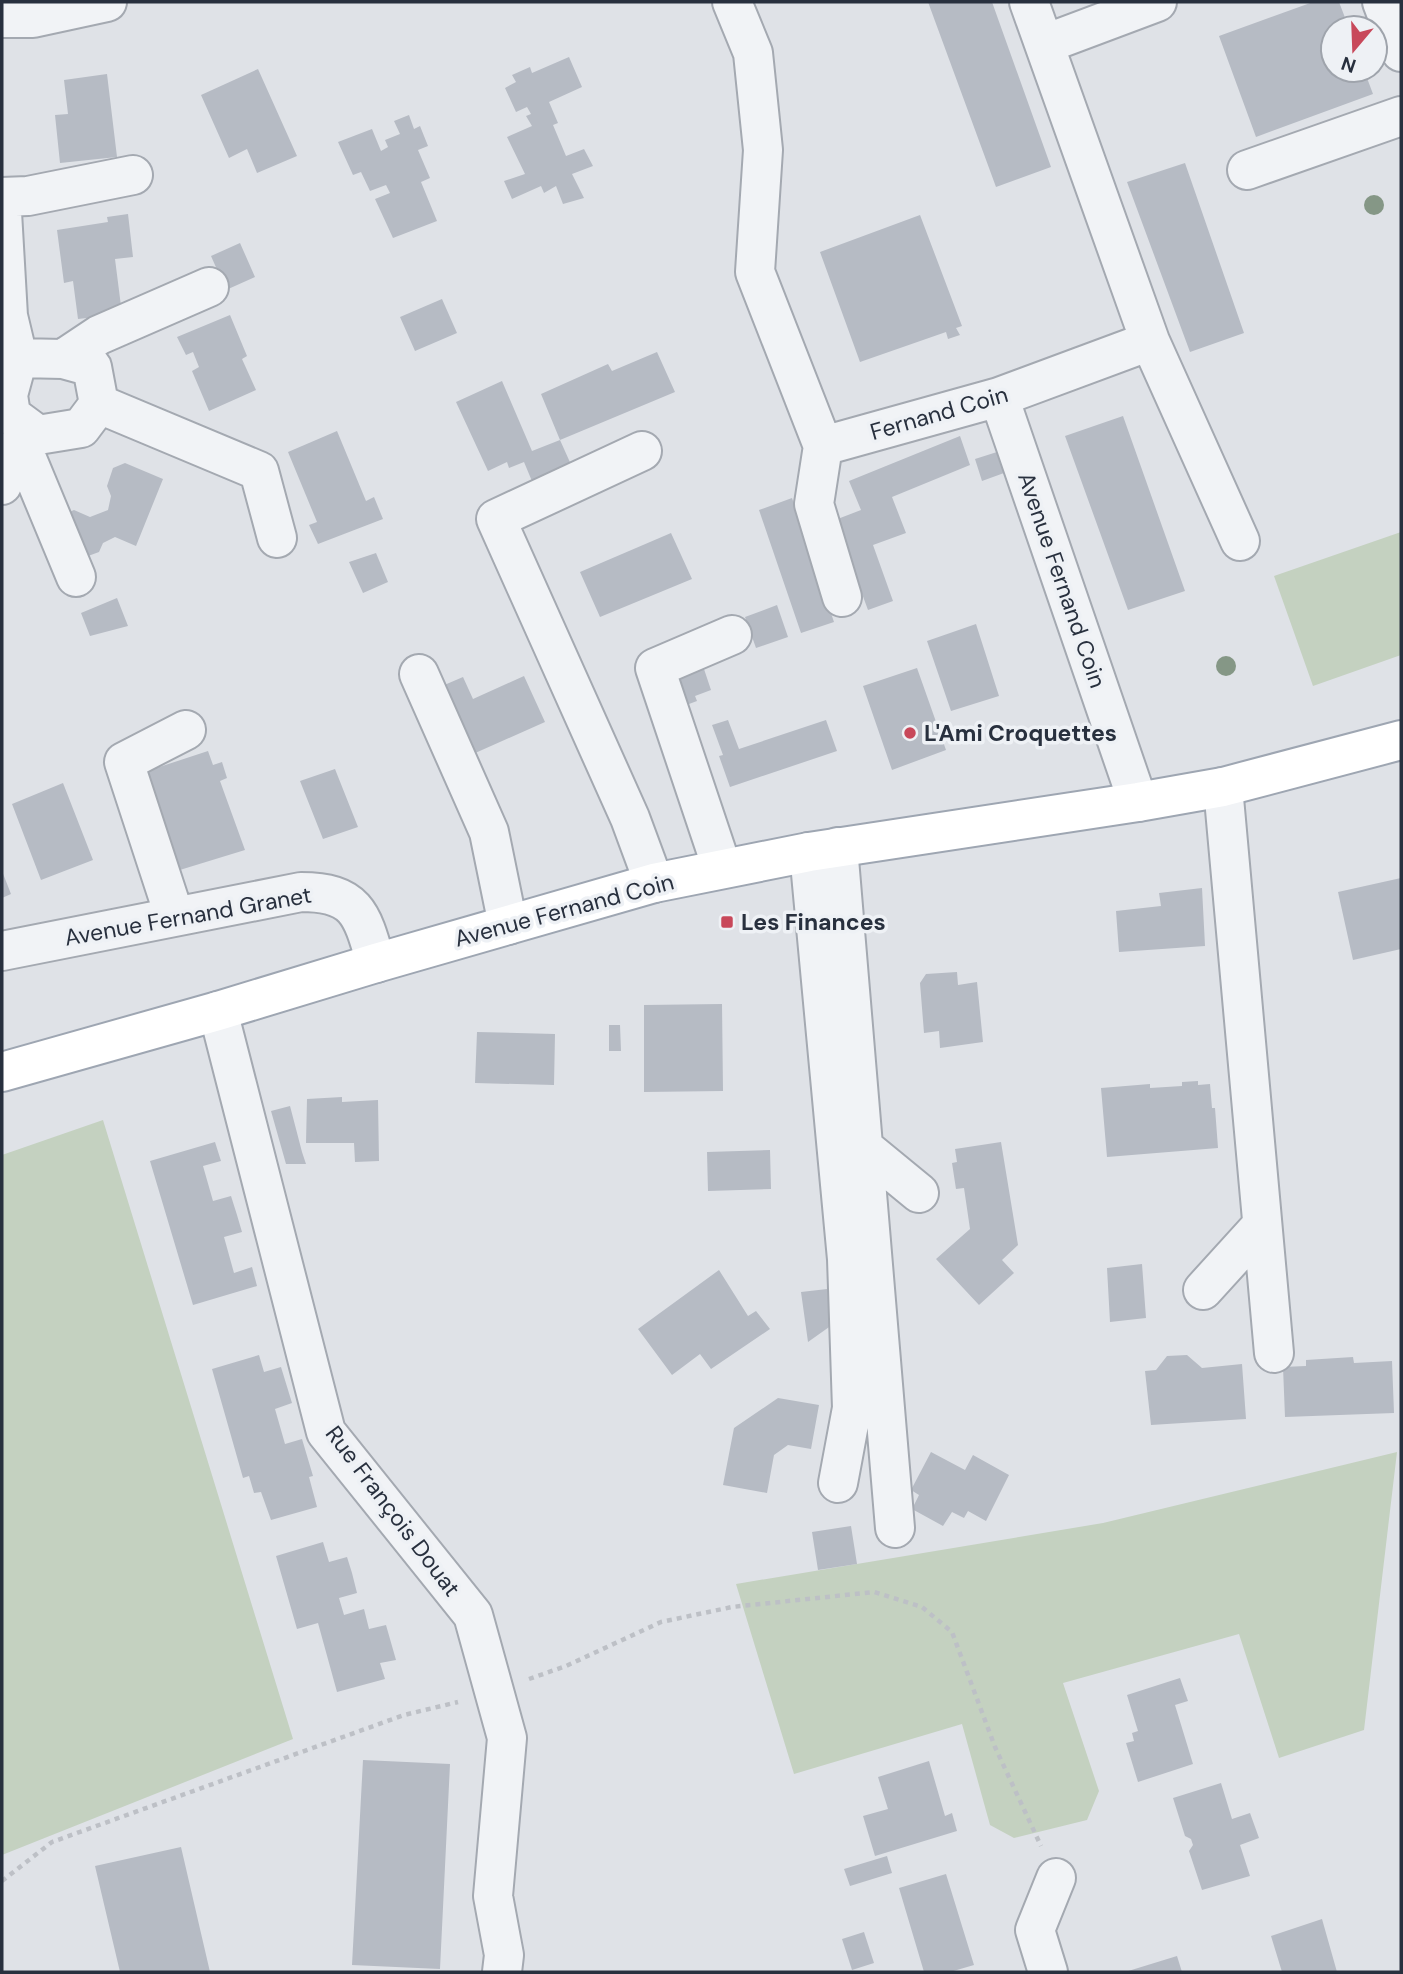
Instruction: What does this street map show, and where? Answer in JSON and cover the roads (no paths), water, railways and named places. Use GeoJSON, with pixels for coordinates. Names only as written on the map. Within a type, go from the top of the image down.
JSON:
{"type":"FeatureCollection","features":[{"type":"Feature","properties":{"kind":"main road","name":"Avenue Fernand Coin"},"geometry":{"type":"LineString","coordinates":[[2,1072],[654,883],[823,850],[1223,787],[1401,740]]}},
{"type":"Feature","properties":{"kind":"street"},"geometry":{"type":"LineString","coordinates":[[2,18],[33,18],[107,2]]}},
{"type":"Feature","properties":{"kind":"street"},"geometry":{"type":"LineString","coordinates":[[732,2],[753,53],[762,150],[755,272],[823,446],[814,504],[842,597]]}},
{"type":"Feature","properties":{"kind":"street"},"geometry":{"type":"LineString","coordinates":[[1030,2],[1150,341],[1240,541]]}},
{"type":"Feature","properties":{"kind":"street"},"geometry":{"type":"LineString","coordinates":[[1045,44],[1157,2]]}},
{"type":"Feature","properties":{"kind":"street"},"geometry":{"type":"LineString","coordinates":[[1382,2],[1401,52]]}},
{"type":"Feature","properties":{"kind":"street"},"geometry":{"type":"LineString","coordinates":[[1247,170],[1401,117]]}},
{"type":"Feature","properties":{"kind":"street"},"geometry":{"type":"LineString","coordinates":[[2,197],[28,195],[133,176]]}},
{"type":"Feature","properties":{"kind":"street"},"geometry":{"type":"LineString","coordinates":[[2,485],[18,359],[8,316],[3,233]]}},
{"type":"Feature","properties":{"kind":"street"},"geometry":{"type":"LineString","coordinates":[[63,359],[99,335],[209,287]]}},
{"type":"Feature","properties":{"kind":"street","name":"Fernand Coin"},"geometry":{"type":"LineString","coordinates":[[823,446],[999,397],[1150,341]]}},
{"type":"Feature","properties":{"kind":"street"},"geometry":{"type":"LineString","coordinates":[[12,418],[38,435],[81,428],[99,404],[92,367],[63,359],[18,359]]}},
{"type":"Feature","properties":{"kind":"street","name":"Avenue Fernand Coin"},"geometry":{"type":"LineString","coordinates":[[999,397],[1139,802]]}},
{"type":"Feature","properties":{"kind":"street"},"geometry":{"type":"LineString","coordinates":[[99,404],[259,471],[277,538]]}},
{"type":"Feature","properties":{"kind":"street"},"geometry":{"type":"LineString","coordinates":[[12,418],[76,577]]}},
{"type":"Feature","properties":{"kind":"street"},"geometry":{"type":"LineString","coordinates":[[642,451],[496,519],[630,818],[654,883]]}},
{"type":"Feature","properties":{"kind":"street"},"geometry":{"type":"LineString","coordinates":[[722,869],[655,668],[732,635]]}},
{"type":"Feature","properties":{"kind":"street"},"geometry":{"type":"LineString","coordinates":[[419,674],[489,832],[508,925]]}},
{"type":"Feature","properties":{"kind":"street"},"geometry":{"type":"LineString","coordinates":[[174,915],[124,762],[186,730]]}},
{"type":"Feature","properties":{"kind":"street"},"geometry":{"type":"LineString","coordinates":[[1223,787],[1274,1353]]}},
{"type":"Feature","properties":{"kind":"street"},"geometry":{"type":"LineString","coordinates":[[823,850],[863,1147],[895,1528]]}},
{"type":"Feature","properties":{"kind":"street"},"geometry":{"type":"LineString","coordinates":[[823,850],[847,1259],[852,1408],[838,1483]]}},
{"type":"Feature","properties":{"kind":"street","name":"Avenue Fernand Granet"},"geometry":{"type":"LineString","coordinates":[[2,951],[301,892],[330,893],[349,903],[359,916],[376,962]]}},
{"type":"Feature","properties":{"kind":"street","name":"Rue François Douat"},"geometry":{"type":"LineString","coordinates":[[218,1011],[326,1432],[473,1615],[507,1738],[493,1896],[504,1955],[502,1972]]}},
{"type":"Feature","properties":{"kind":"street"},"geometry":{"type":"LineString","coordinates":[[863,1147],[919,1193]]}},
{"type":"Feature","properties":{"kind":"street"},"geometry":{"type":"LineString","coordinates":[[1203,1290],[1262,1225]]}},
{"type":"Feature","properties":{"kind":"street"},"geometry":{"type":"LineString","coordinates":[[1048,1972],[1035,1930],[1056,1878]]}},
{"type":"Feature","properties":{"kind":"place","name":"L'Ami Croquettes"},"geometry":{"type":"Point","coordinates":[910,733]}},
{"type":"Feature","properties":{"kind":"place","name":"Les Finances"},"geometry":{"type":"Point","coordinates":[727,922]}}]}
